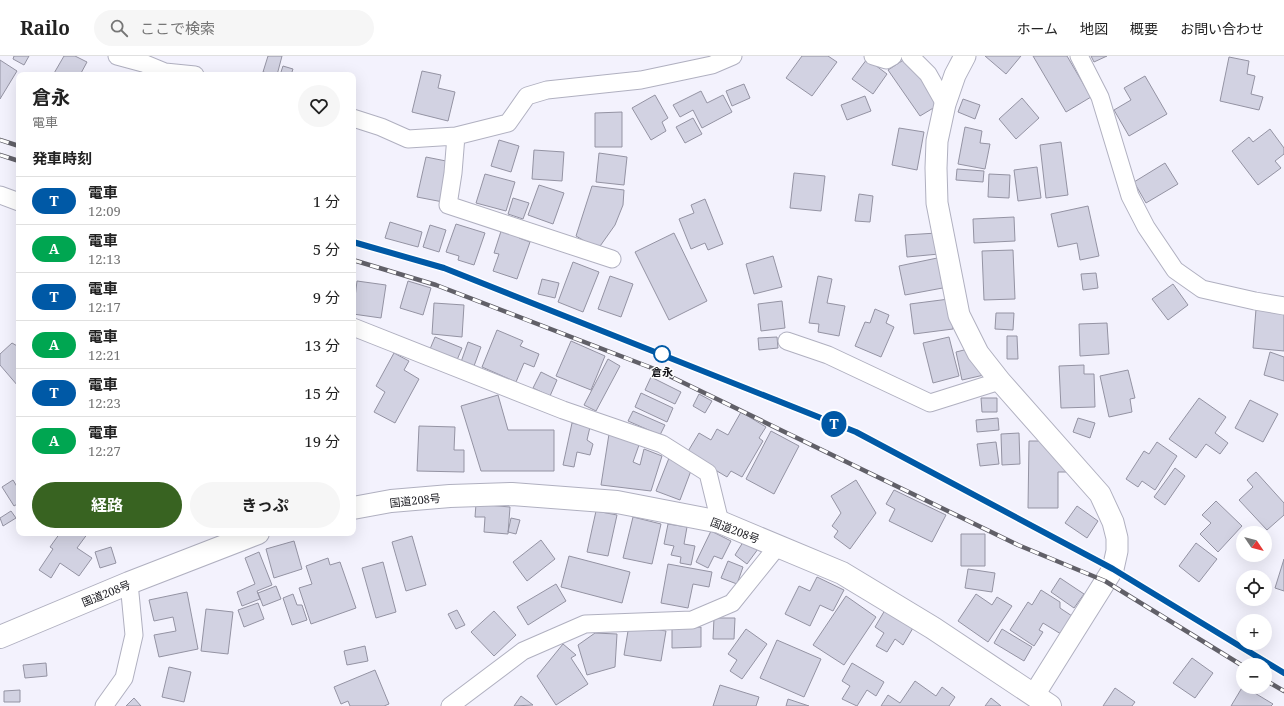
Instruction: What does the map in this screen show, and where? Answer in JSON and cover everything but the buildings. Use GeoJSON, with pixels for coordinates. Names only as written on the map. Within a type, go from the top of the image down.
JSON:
{"type":"FeatureCollection","features":[{"type":"Feature","properties":{"kind":"highway","name":"国道208号"},"geometry":{"type":"LineString","coordinates":[[356,507],[391,501],[450,496],[512,494],[617,502],[720,522],[842,573],[933,628],[1042,701]]}},
{"type":"Feature","properties":{"kind":"highway","name":"国道208号"},"geometry":{"type":"LineString","coordinates":[[0,637],[250,536]]}},
{"type":"Feature","properties":{"kind":"street"},"geometry":{"type":"LineString","coordinates":[[117,56],[143,63],[165,72]]}},
{"type":"Feature","properties":{"kind":"street"},"geometry":{"type":"LineString","coordinates":[[356,119],[381,127],[408,139],[456,136],[508,122],[527,96],[547,90],[641,80],[712,65],[733,56]]}},
{"type":"Feature","properties":{"kind":"street"},"geometry":{"type":"LineString","coordinates":[[873,56],[886,60],[893,56]]}},
{"type":"Feature","properties":{"kind":"street"},"geometry":{"type":"LineString","coordinates":[[910,56],[928,74],[945,104]]}},
{"type":"Feature","properties":{"kind":"street"},"geometry":{"type":"LineString","coordinates":[[965,56],[955,75],[945,104],[937,141],[937,203],[959,315],[978,353],[1000,381],[1100,494],[1113,522],[1117,538],[1117,551],[1113,569],[1042,701]]}},
{"type":"Feature","properties":{"kind":"street"},"geometry":{"type":"LineString","coordinates":[[1080,56],[1100,98],[1130,196],[1146,227],[1175,270],[1202,289],[1284,306]]}},
{"type":"Feature","properties":{"kind":"street"},"geometry":{"type":"LineString","coordinates":[[456,136],[453,173],[448,205],[612,259]]}},
{"type":"Feature","properties":{"kind":"street"},"geometry":{"type":"LineString","coordinates":[[0,195],[16,201]]}},
{"type":"Feature","properties":{"kind":"street"},"geometry":{"type":"LineString","coordinates":[[356,328],[563,410],[662,444],[708,473],[720,522]]}},
{"type":"Feature","properties":{"kind":"street"},"geometry":{"type":"LineString","coordinates":[[787,341],[828,355],[930,403],[1000,381]]}},
{"type":"Feature","properties":{"kind":"street"},"geometry":{"type":"LineString","coordinates":[[450,706],[522,651],[585,624],[692,620],[732,603],[777,547]]}},
{"type":"Feature","properties":{"kind":"street"},"geometry":{"type":"LineString","coordinates":[[104,706],[124,678],[134,635],[129,584]]}},
{"type":"Feature","properties":{"kind":"railway"},"geometry":{"type":"LineString","coordinates":[[0,140],[16,145]]}},
{"type":"Feature","properties":{"kind":"railway"},"geometry":{"type":"LineString","coordinates":[[0,155],[16,160]]}},
{"type":"Feature","properties":{"kind":"railway"},"geometry":{"type":"LineString","coordinates":[[356,243],[444,268],[856,433],[1113,569],[1284,673]]}},
{"type":"Feature","properties":{"kind":"railway"},"geometry":{"type":"LineString","coordinates":[[356,261],[436,285],[657,370],[1018,545],[1105,581],[1236,662]]}},
{"type":"Feature","properties":{"kind":"railway"},"geometry":{"type":"LineString","coordinates":[[1272,684],[1284,691]]}},
{"type":"Feature","properties":{"kind":"train","name":"T"},"geometry":{"type":"LineString","coordinates":[[356,243],[444,268],[856,432],[1113,569],[1284,673]]}},
{"type":"Feature","properties":{"kind":"place","name":"倉永"},"geometry":{"type":"Point","coordinates":[662,354]}}]}
